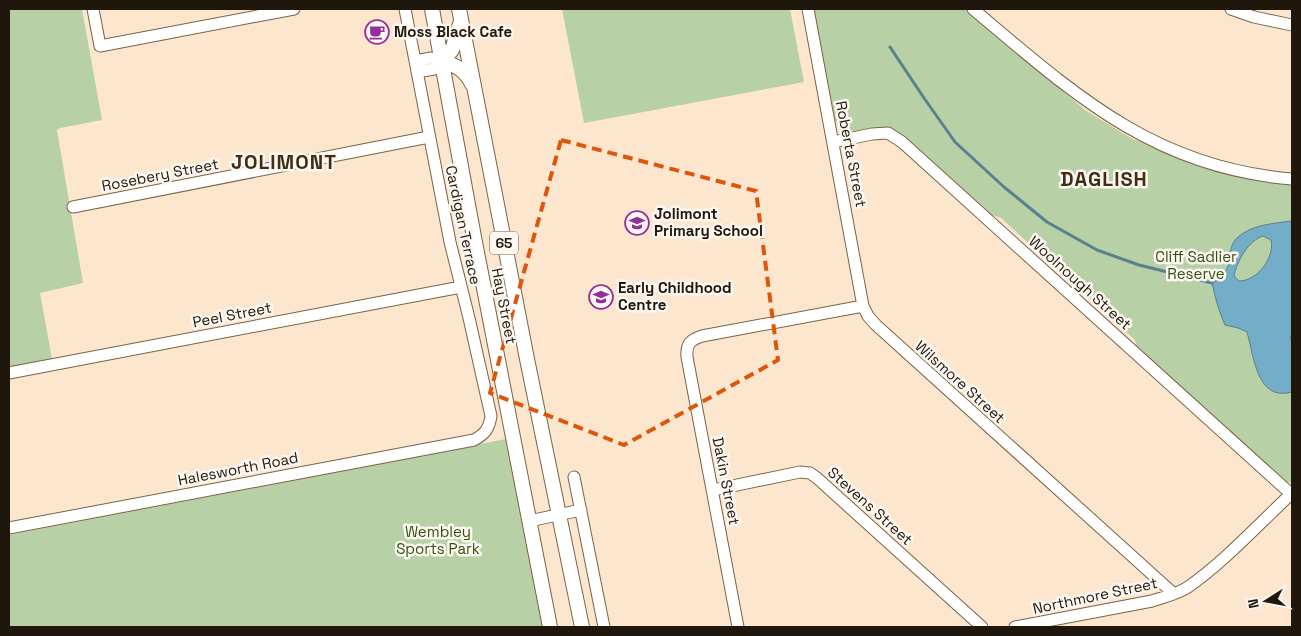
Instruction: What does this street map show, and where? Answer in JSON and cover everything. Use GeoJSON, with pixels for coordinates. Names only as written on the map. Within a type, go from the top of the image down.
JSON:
{"type":"FeatureCollection","features":[{"type":"Feature","properties":{"kind":"main road","name":"Hay Street"},"geometry":{"type":"LineString","coordinates":[[432,9],[474,237],[550,627]]}},
{"type":"Feature","properties":{"kind":"main road","name":"Hay Street"},"geometry":{"type":"LineString","coordinates":[[460,15],[558,515],[582,627]]}},
{"type":"Feature","properties":{"kind":"main road"},"geometry":{"type":"LineString","coordinates":[[460,15],[452,50],[442,61],[461,69],[468,75],[475,88]]}},
{"type":"Feature","properties":{"kind":"street"},"geometry":{"type":"LineString","coordinates":[[93,9],[100,46],[294,9]]}},
{"type":"Feature","properties":{"kind":"street","name":"Cardigan Terrace"},"geometry":{"type":"LineString","coordinates":[[404,9],[450,242],[491,416],[490,426],[484,435],[474,440]]}},
{"type":"Feature","properties":{"kind":"street","name":"Roberta Street"},"geometry":{"type":"LineString","coordinates":[[808,9],[864,306]]}},
{"type":"Feature","properties":{"kind":"street"},"geometry":{"type":"LineString","coordinates":[[973,9],[1090,104],[1132,131],[1165,148],[1200,162],[1259,175],[1292,179]]}},
{"type":"Feature","properties":{"kind":"street"},"geometry":{"type":"LineString","coordinates":[[1231,9],[1254,17],[1292,25]]}},
{"type":"Feature","properties":{"kind":"street"},"geometry":{"type":"LineString","coordinates":[[416,67],[432,58],[442,61]]}},
{"type":"Feature","properties":{"kind":"street","name":"Woolnough Street"},"geometry":{"type":"LineString","coordinates":[[833,142],[872,134],[888,133],[902,142],[1292,494]]}},
{"type":"Feature","properties":{"kind":"street","name":"Rosebery Street"},"geometry":{"type":"LineString","coordinates":[[74,207],[430,137]]}},
{"type":"Feature","properties":{"kind":"street","name":"Peel Street"},"geometry":{"type":"LineString","coordinates":[[9,372],[461,287]]}},
{"type":"Feature","properties":{"kind":"street","name":"Dakin Street"},"geometry":{"type":"LineString","coordinates":[[738,627],[687,357],[687,347],[690,342],[702,336],[864,306]]}},
{"type":"Feature","properties":{"kind":"street","name":"Wilsmore Street"},"geometry":{"type":"LineString","coordinates":[[864,306],[868,316],[876,325],[1174,594]]}},
{"type":"Feature","properties":{"kind":"street","name":"Halesworth Road"},"geometry":{"type":"LineString","coordinates":[[9,528],[474,440]]}},
{"type":"Feature","properties":{"kind":"street","name":"Stevens Street"},"geometry":{"type":"LineString","coordinates":[[713,490],[800,472],[810,473],[982,627]]}},
{"type":"Feature","properties":{"kind":"street"},"geometry":{"type":"LineString","coordinates":[[574,477],[604,627]]}},
{"type":"Feature","properties":{"kind":"street","name":"Northmore Street"},"geometry":{"type":"LineString","coordinates":[[1015,627],[1152,601],[1187,588],[1211,569],[1292,494]]}},
{"type":"Feature","properties":{"kind":"street"},"geometry":{"type":"LineString","coordinates":[[529,520],[581,510]]}},
{"type":"Feature","properties":{"kind":"highlighted area"},"geometry":{"type":"Polygon","coordinates":[[[561,140],[756,191],[778,360],[624,445],[490,393],[561,140]]]}},
{"type":"Feature","properties":{"kind":"green space"},"geometry":{"type":"Polygon","coordinates":[[[9,9],[82,9],[102,120],[57,130],[83,283],[40,293],[52,359],[9,367],[9,9]]]}},
{"type":"Feature","properties":{"kind":"green space"},"geometry":{"type":"Polygon","coordinates":[[[562,9],[790,9],[804,82],[584,123],[562,9]]]}},
{"type":"Feature","properties":{"kind":"green space","name":"Cliff Sadlier Reserve"},"geometry":{"type":"Polygon","coordinates":[[[813,9],[966,9],[1085,110],[1131,138],[1197,166],[1262,182],[1292,184],[1292,483],[1286,482],[1137,349],[1135,340],[1001,218],[989,214],[890,129],[872,128],[851,132],[840,129],[835,120],[813,9]]]}},
{"type":"Feature","properties":{"kind":"green space","name":"Wembley Sports Park"},"geometry":{"type":"Polygon","coordinates":[[[506,439],[544,627],[9,627],[9,535],[506,439]]]}},
{"type":"Feature","properties":{"kind":"water"},"geometry":{"type":"Polygon","coordinates":[[[1292,221],[1292,333],[1290,339],[1292,342],[1292,392],[1280,393],[1271,390],[1264,384],[1259,375],[1247,332],[1225,325],[1212,283],[1225,272],[1233,243],[1242,234],[1256,227],[1292,221]],[[1263,236],[1248,247],[1235,270],[1234,276],[1239,281],[1252,277],[1263,267],[1270,254],[1271,240],[1263,236]]]}},
{"type":"Feature","properties":{"kind":"waterway"},"geometry":{"type":"LineString","coordinates":[[890,47],[955,142],[1004,187],[1047,222],[1097,250],[1139,265],[1212,283]]}},
{"type":"Feature","properties":{"kind":"place","name":"Moss Black Cafe"},"geometry":{"type":"Point","coordinates":[377,32]}},
{"type":"Feature","properties":{"kind":"place","name":"Jolimont Primary School"},"geometry":{"type":"Point","coordinates":[637,223]}},
{"type":"Feature","properties":{"kind":"place","name":"Early Childhood Centre"},"geometry":{"type":"Point","coordinates":[601,297]}},
{"type":"Feature","properties":{"kind":"district","name":"JOLIMONT"},"geometry":{"type":"Point","coordinates":[284,162]}},
{"type":"Feature","properties":{"kind":"district","name":"DAGLISH"},"geometry":{"type":"Point","coordinates":[1104,179]}}]}
